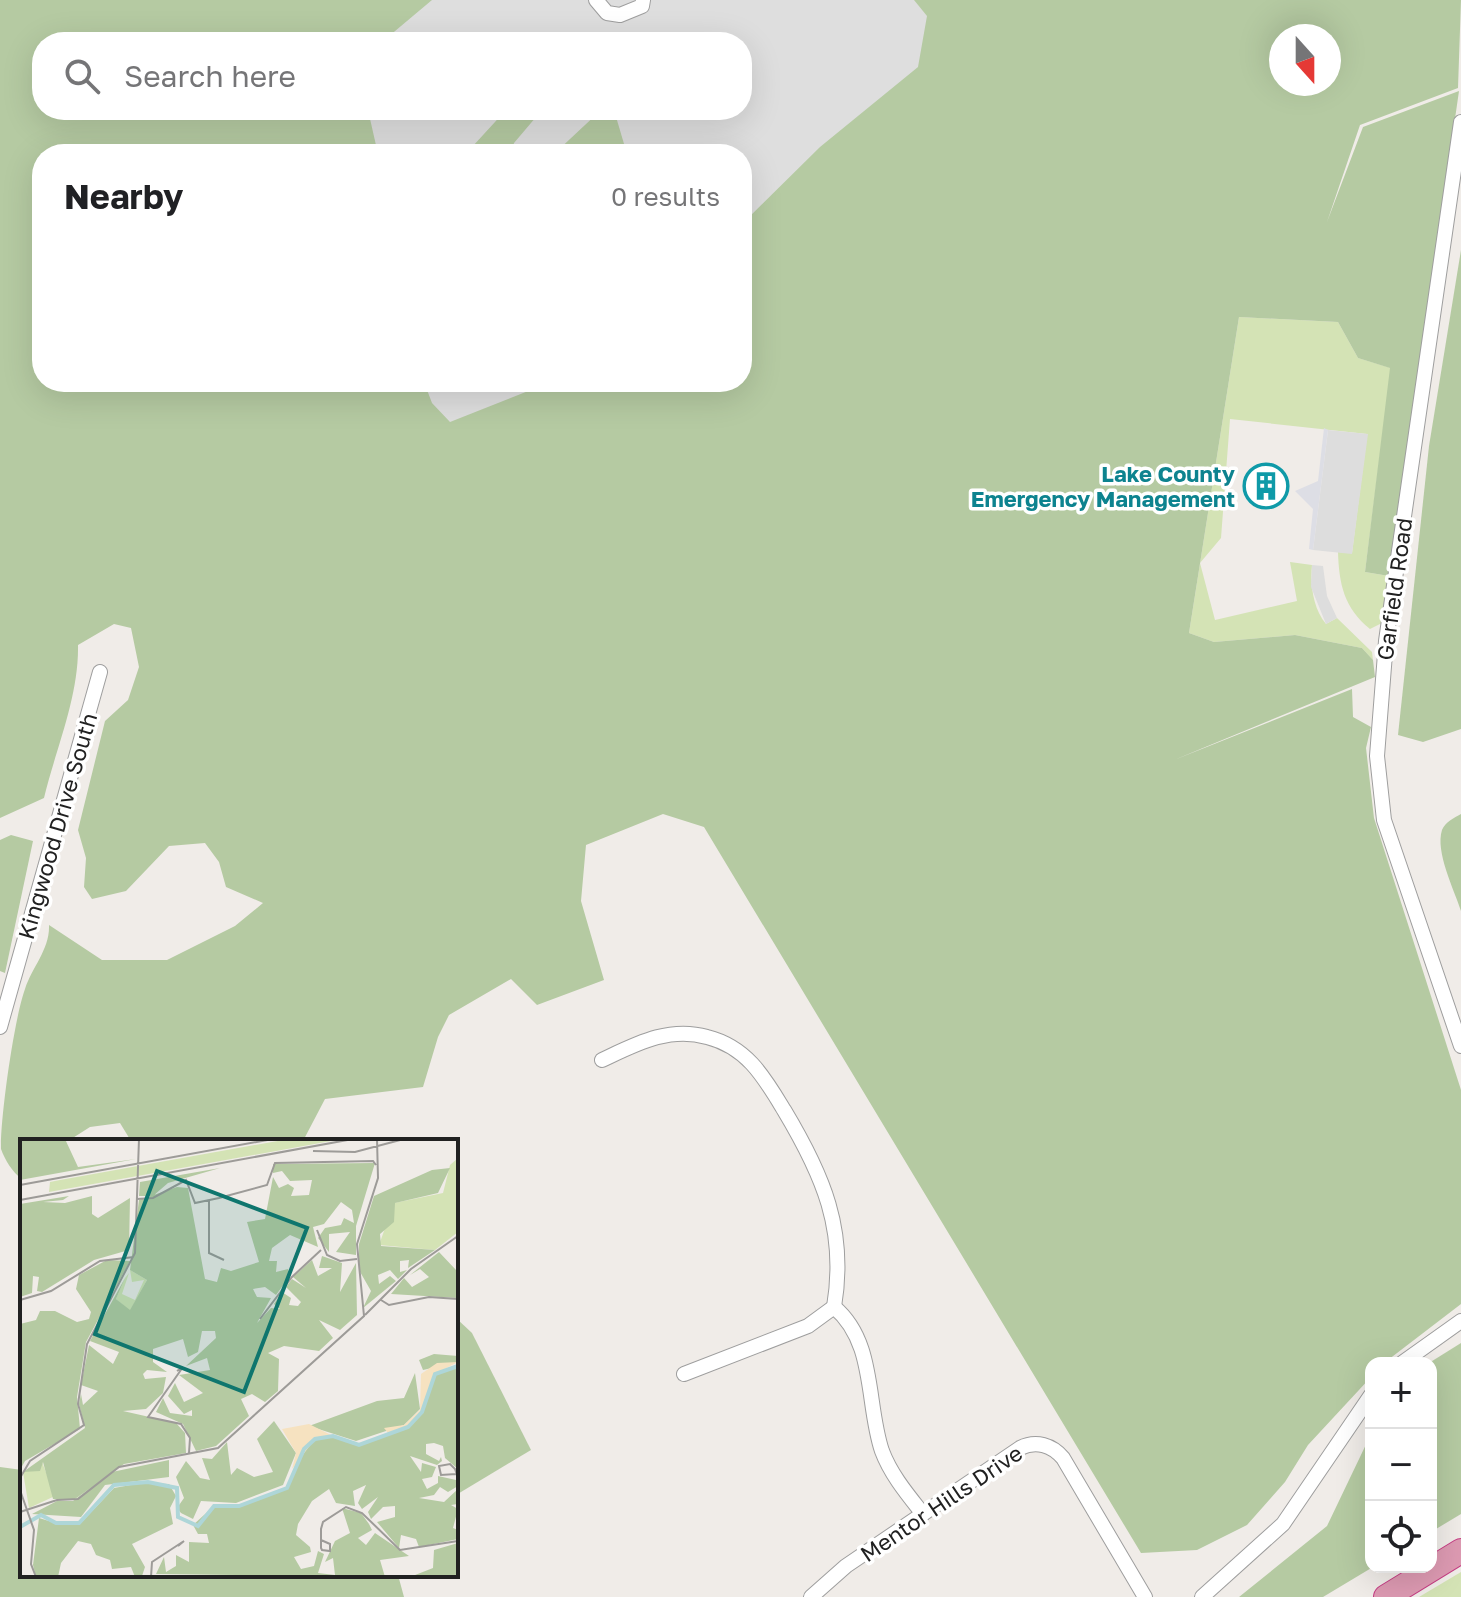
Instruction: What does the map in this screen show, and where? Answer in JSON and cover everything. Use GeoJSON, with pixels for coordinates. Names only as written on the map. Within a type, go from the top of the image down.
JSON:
{"type":"FeatureCollection","features":[{"type":"Feature","properties":{"kind":"highway"},"geometry":{"type":"LineString","coordinates":[[1386,1597],[1461,1551]]}},
{"type":"Feature","properties":{"kind":"street"},"geometry":{"type":"LineString","coordinates":[[596,0],[607,13],[620,15],[642,6],[643,0]]}},
{"type":"Feature","properties":{"kind":"street","name":"Garfield Road"},"geometry":{"type":"LineString","coordinates":[[1461,122],[1386,641],[1377,756],[1384,820],[1461,1046]]}},
{"type":"Feature","properties":{"kind":"street","name":"Kingwood Drive South"},"geometry":{"type":"LineString","coordinates":[[0,1027],[100,672]]}},
{"type":"Feature","properties":{"kind":"street"},"geometry":{"type":"LineString","coordinates":[[602,1060],[654,1037],[679,1033],[718,1041],[756,1065],[813,1158],[824,1185],[838,1258],[834,1307],[808,1326],[684,1374]]}},
{"type":"Feature","properties":{"kind":"street"},"geometry":{"type":"LineString","coordinates":[[834,1307],[846,1319],[859,1342],[885,1458],[923,1514]]}},
{"type":"Feature","properties":{"kind":"street"},"geometry":{"type":"LineString","coordinates":[[1410,1357],[1461,1321]]}},
{"type":"Feature","properties":{"kind":"street"},"geometry":{"type":"LineString","coordinates":[[1202,1597],[1283,1524],[1365,1404]]}},
{"type":"Feature","properties":{"kind":"street","name":"Mentor Hills Drive"},"geometry":{"type":"LineString","coordinates":[[811,1597],[846,1566],[1020,1448],[1035,1444],[1052,1447],[1067,1464],[1145,1597]]}},
{"type":"Feature","properties":{"kind":"shaded area"},"geometry":{"type":"Polygon","coordinates":[[[334,0],[995,0],[752,264],[752,144],[357,144],[353,120],[752,120],[752,32],[340,32],[334,0]]]}},
{"type":"Feature","properties":{"kind":"shaded area"},"geometry":{"type":"Polygon","coordinates":[[[392,392],[566,392],[521,422],[398,435],[392,392]]]}},
{"type":"Feature","properties":{"kind":"shaded area"},"geometry":{"type":"Polygon","coordinates":[[[1324,428],[1328,430],[1313,550],[1309,549],[1313,509],[1295,491],[1318,481],[1324,428]]]}},
{"type":"Feature","properties":{"kind":"shaded area"},"geometry":{"type":"Polygon","coordinates":[[[1328,430],[1368,434],[1352,554],[1313,550],[1328,430]]]}},
{"type":"Feature","properties":{"kind":"shaded area"},"geometry":{"type":"Polygon","coordinates":[[[1312,565],[1323,566],[1327,596],[1337,618],[1326,624],[1311,587],[1312,565]]]}},
{"type":"Feature","properties":{"kind":"green space"},"geometry":{"type":"Polygon","coordinates":[[[0,0],[432,0],[394,32],[32,32],[32,120],[370,120],[376,144],[32,144],[32,392],[428,392],[432,403],[450,422],[526,392],[752,392],[752,214],[820,147],[918,67],[927,16],[914,0],[1461,0],[1458,88],[1360,125],[1327,222],[1363,127],[1459,91],[1389,576],[1365,572],[1390,368],[1358,358],[1338,322],[1239,317],[1189,633],[1214,642],[1295,635],[1362,648],[1373,660],[1375,677],[1174,760],[1352,689],[1353,717],[1371,727],[1366,748],[1374,818],[1461,1090],[1461,1304],[1392,1357],[1365,1357],[1365,1383],[1308,1445],[1285,1482],[1247,1525],[1197,1550],[1141,1553],[704,827],[663,814],[586,845],[581,901],[604,980],[537,1005],[511,979],[449,1015],[438,1037],[423,1087],[325,1099],[304,1139],[130,1139],[120,1123],[90,1127],[71,1139],[20,1139],[20,1177],[9,1166],[1,1149],[3,1116],[21,1003],[47,942],[49,925],[102,960],[167,960],[235,926],[263,903],[226,887],[219,862],[205,843],[169,846],[126,891],[92,899],[84,887],[86,858],[78,830],[105,721],[128,700],[139,667],[131,628],[114,624],[78,645],[71,703],[44,798],[0,818],[0,0]]]}},
{"type":"Feature","properties":{"kind":"green space"},"geometry":{"type":"Polygon","coordinates":[[[497,120],[534,120],[514,144],[475,144],[497,120]]]}},
{"type":"Feature","properties":{"kind":"green space"},"geometry":{"type":"Polygon","coordinates":[[[590,120],[617,120],[624,144],[565,144],[590,120]]]}},
{"type":"Feature","properties":{"kind":"green space"},"geometry":{"type":"Polygon","coordinates":[[[1461,250],[1461,729],[1423,742],[1398,735],[1429,446],[1461,250]]]}},
{"type":"Feature","properties":{"kind":"green space"},"geometry":{"type":"Polygon","coordinates":[[[1239,317],[1338,322],[1358,358],[1391,368],[1365,572],[1389,576],[1382,623],[1370,629],[1354,613],[1342,585],[1338,552],[1352,553],[1367,434],[1230,419],[1221,538],[1200,563],[1239,317]]]}},
{"type":"Feature","properties":{"kind":"green space"},"geometry":{"type":"Polygon","coordinates":[[[1290,562],[1312,565],[1313,596],[1322,618],[1326,624],[1337,618],[1372,652],[1373,660],[1362,648],[1295,635],[1214,642],[1189,633],[1200,563],[1215,620],[1297,601],[1290,562]]]}},
{"type":"Feature","properties":{"kind":"green space"},"geometry":{"type":"Polygon","coordinates":[[[1461,814],[1461,911],[1443,859],[1441,839],[1445,825],[1461,814]]]}},
{"type":"Feature","properties":{"kind":"green space"},"geometry":{"type":"Polygon","coordinates":[[[11,835],[33,841],[5,973],[0,971],[0,840],[11,835]]]}},
{"type":"Feature","properties":{"kind":"green space"},"geometry":{"type":"Polygon","coordinates":[[[458,1320],[472,1333],[531,1450],[458,1494],[458,1320]]]}},
{"type":"Feature","properties":{"kind":"green space"},"geometry":{"type":"Polygon","coordinates":[[[1461,1343],[1461,1514],[1437,1528],[1437,1429],[1437,1358],[1461,1343]]]}},
{"type":"Feature","properties":{"kind":"green space"},"geometry":{"type":"Polygon","coordinates":[[[1365,1447],[1365,1572],[1323,1597],[1239,1597],[1327,1526],[1365,1447]]]}},
{"type":"Feature","properties":{"kind":"green space"},"geometry":{"type":"Polygon","coordinates":[[[0,1467],[20,1470],[20,1577],[399,1577],[404,1597],[0,1597],[0,1467]]]}},
{"type":"Feature","properties":{"kind":"green space"},"geometry":{"type":"Polygon","coordinates":[[[1461,1572],[1461,1597],[1419,1597],[1461,1572]]]}},
{"type":"Feature","properties":{"kind":"place","name":"Lake County Emergency Management"},"geometry":{"type":"Point","coordinates":[1266,486]}}]}
